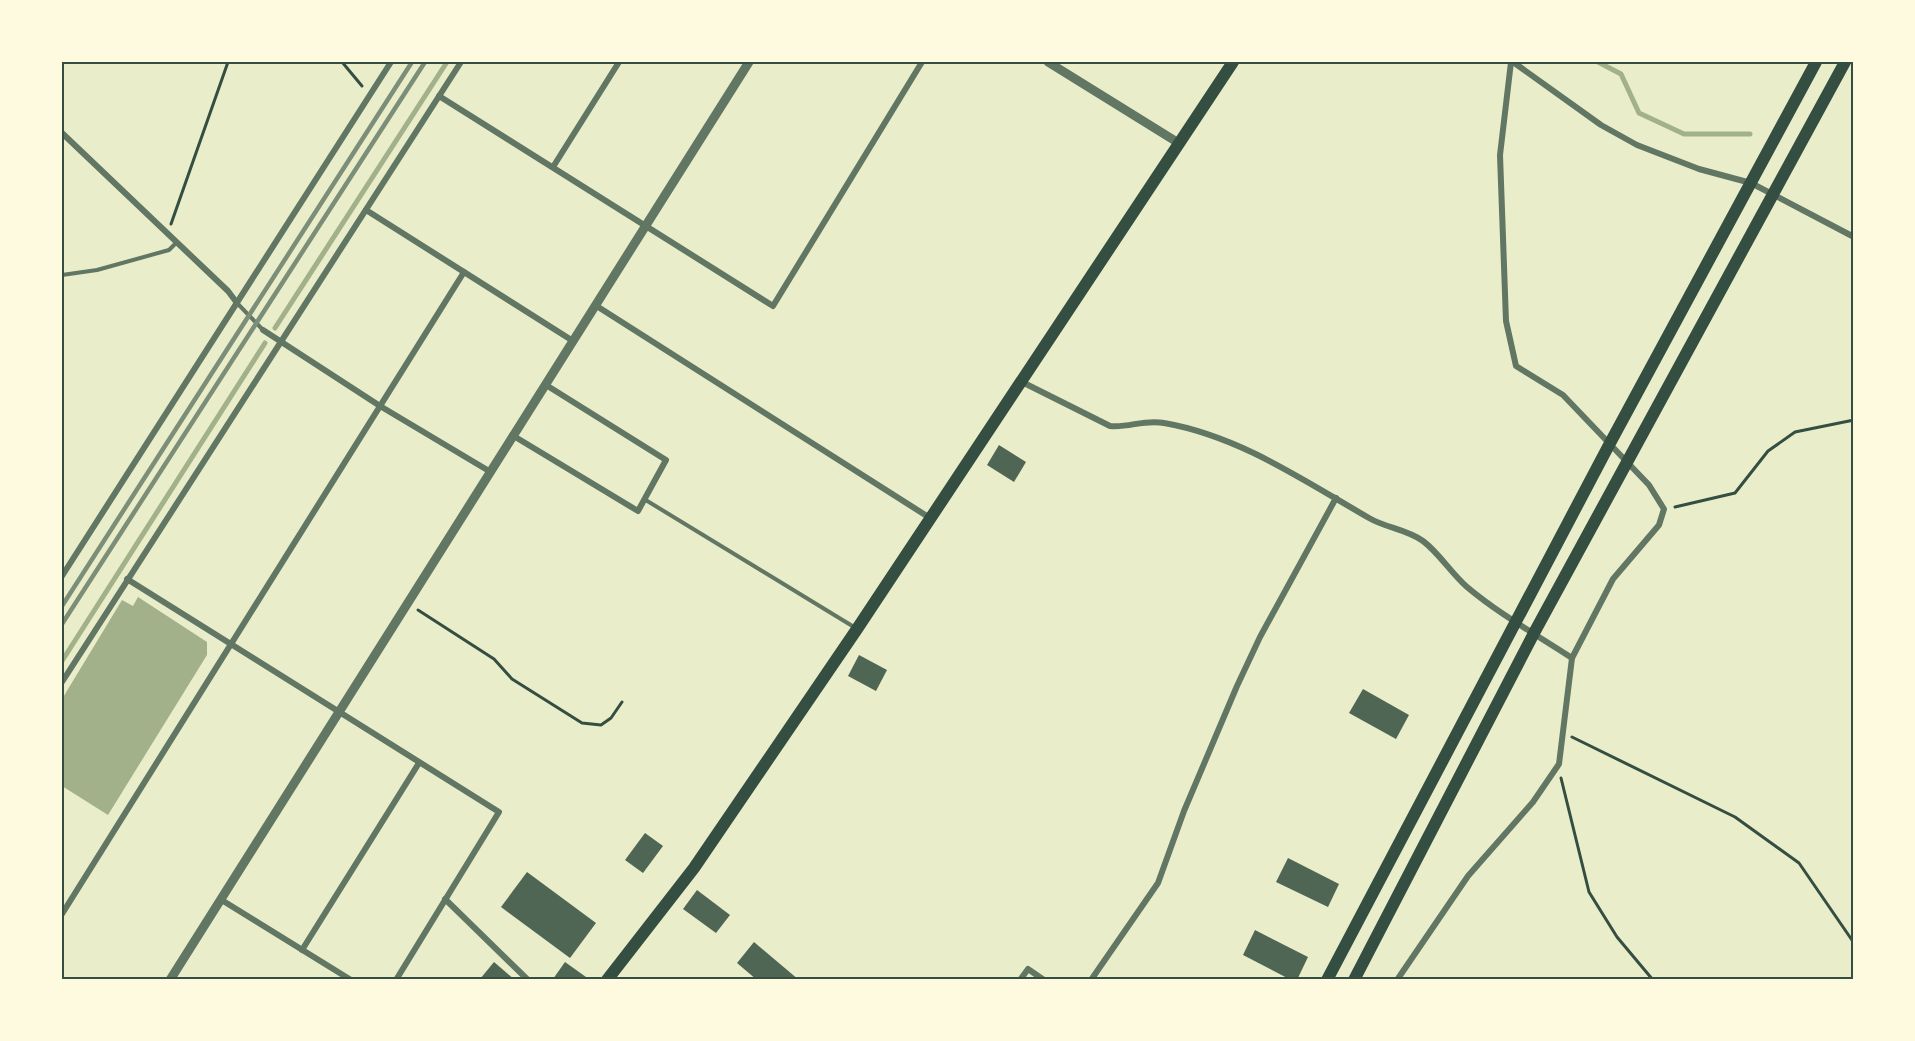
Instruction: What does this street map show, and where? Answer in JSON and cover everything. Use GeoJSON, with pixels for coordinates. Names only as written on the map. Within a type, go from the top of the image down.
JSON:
{"type":"FeatureCollection","features":[{"type":"Feature","properties":{"kind":"main road"},"geometry":{"type":"LineString","coordinates":[[607,980],[694,868],[857,629],[1022,382],[1177,142],[1233,62]]}},
{"type":"Feature","properties":{"kind":"main road"},"geometry":{"type":"LineString","coordinates":[[1327,980],[1609,445],[1816,62]]}},
{"type":"Feature","properties":{"kind":"main road"},"geometry":{"type":"LineString","coordinates":[[1354,980],[1534,633],[1845,62]]}},
{"type":"Feature","properties":{"kind":"street"},"geometry":{"type":"LineString","coordinates":[[62,576],[391,62]]}},
{"type":"Feature","properties":{"kind":"street"},"geometry":{"type":"LineString","coordinates":[[62,682],[461,62]]}},
{"type":"Feature","properties":{"kind":"street"},"geometry":{"type":"LineString","coordinates":[[554,166],[619,62]]}},
{"type":"Feature","properties":{"kind":"street"},"geometry":{"type":"LineString","coordinates":[[170,980],[406,602],[546,385],[749,62]]}},
{"type":"Feature","properties":{"kind":"street"},"geometry":{"type":"LineString","coordinates":[[439,96],[647,224],[773,306],[922,62]]}},
{"type":"Feature","properties":{"kind":"street"},"geometry":{"type":"LineString","coordinates":[[1048,62],[1177,142]]}},
{"type":"Feature","properties":{"kind":"street"},"geometry":{"type":"LineString","coordinates":[[1398,980],[1468,876],[1533,802],[1559,764],[1572,658],[1612,579],[1659,525],[1664,509],[1649,485],[1563,395],[1516,366],[1506,321],[1500,155],[1512,62],[1601,125],[1637,145],[1699,169],[1751,183],[1854,237]]}},
{"type":"Feature","properties":{"kind":"street"},"geometry":{"type":"LineString","coordinates":[[62,133],[166,231],[237,303]]}},
{"type":"Feature","properties":{"kind":"street"},"geometry":{"type":"LineString","coordinates":[[366,210],[573,341]]}},
{"type":"Feature","properties":{"kind":"street"},"geometry":{"type":"LineString","coordinates":[[62,914],[464,272]]}},
{"type":"Feature","properties":{"kind":"street"},"geometry":{"type":"LineString","coordinates":[[595,305],[930,519]]}},
{"type":"Feature","properties":{"kind":"street"},"geometry":{"type":"LineString","coordinates":[[263,330],[380,406],[489,471]]}},
{"type":"Feature","properties":{"kind":"street"},"geometry":{"type":"LineString","coordinates":[[1022,382],[1110,426],[1124,427],[1141,421],[1163,422],[1234,445],[1301,476],[1371,519],[1411,534],[1425,542],[1465,585],[1486,602],[1572,658]]}},
{"type":"Feature","properties":{"kind":"street"},"geometry":{"type":"LineString","coordinates":[[512,435],[638,511],[666,460],[546,385]]}},
{"type":"Feature","properties":{"kind":"street"},"geometry":{"type":"LineString","coordinates":[[1091,980],[1158,883],[1184,811],[1237,686],[1266,627],[1336,498]]}},
{"type":"Feature","properties":{"kind":"street"},"geometry":{"type":"LineString","coordinates":[[127,579],[500,812],[396,980]]}},
{"type":"Feature","properties":{"kind":"street"},"geometry":{"type":"LineString","coordinates":[[302,950],[419,763]]}},
{"type":"Feature","properties":{"kind":"street"},"geometry":{"type":"LineString","coordinates":[[220,899],[351,980]]}},
{"type":"Feature","properties":{"kind":"street"},"geometry":{"type":"LineString","coordinates":[[445,899],[528,980]]}},
{"type":"Feature","properties":{"kind":"street"},"geometry":{"type":"LineString","coordinates":[[1020,980],[1028,969],[1044,980]]}},
{"type":"Feature","properties":{"kind":"lane"},"geometry":{"type":"LineString","coordinates":[[62,275],[97,270],[169,250],[177,242]]}},
{"type":"Feature","properties":{"kind":"lane"},"geometry":{"type":"LineString","coordinates":[[237,303],[263,330]]}},
{"type":"Feature","properties":{"kind":"lane"},"geometry":{"type":"LineString","coordinates":[[644,499],[857,629]]}},
{"type":"Feature","properties":{"kind":"path"},"geometry":{"type":"LineString","coordinates":[[166,231],[174,218],[200,135],[228,62]]}},
{"type":"Feature","properties":{"kind":"path"},"geometry":{"type":"LineString","coordinates":[[342,62],[361,86],[371,93]]}},
{"type":"Feature","properties":{"kind":"path"},"geometry":{"type":"LineString","coordinates":[[1664,509],[1735,493],[1768,451],[1795,432],[1854,420]]}},
{"type":"Feature","properties":{"kind":"path"},"geometry":{"type":"LineString","coordinates":[[406,602],[494,659],[512,680],[582,723],[601,724],[611,717],[622,702]]}},
{"type":"Feature","properties":{"kind":"path"},"geometry":{"type":"LineString","coordinates":[[1563,733],[1744,823],[1799,863],[1854,943]]}},
{"type":"Feature","properties":{"kind":"path"},"geometry":{"type":"LineString","coordinates":[[1559,764],[1589,892],[1617,937],[1653,980]]}},
{"type":"Feature","properties":{"kind":"shaded area"},"geometry":{"type":"Polygon","coordinates":[[[138,597],[207,642],[207,655],[108,815],[62,786],[62,699],[122,600],[133,606],[138,597]]]}},
{"type":"Feature","properties":{"kind":"building"},"geometry":{"type":"Polygon","coordinates":[[[999,445],[1026,462],[1014,482],[987,465],[999,445]]]}},
{"type":"Feature","properties":{"kind":"building"},"geometry":{"type":"Polygon","coordinates":[[[859,655],[887,670],[876,691],[848,676],[859,655]]]}},
{"type":"Feature","properties":{"kind":"building"},"geometry":{"type":"Polygon","coordinates":[[[1363,689],[1409,715],[1396,739],[1349,713],[1363,689]]]}},
{"type":"Feature","properties":{"kind":"building"},"geometry":{"type":"Polygon","coordinates":[[[645,833],[663,846],[643,873],[625,860],[645,833]]]}},
{"type":"Feature","properties":{"kind":"building"},"geometry":{"type":"Polygon","coordinates":[[[1288,858],[1339,884],[1328,907],[1276,882],[1288,858]]]}},
{"type":"Feature","properties":{"kind":"building"},"geometry":{"type":"Polygon","coordinates":[[[527,872],[596,923],[570,958],[501,907],[527,872]]]}},
{"type":"Feature","properties":{"kind":"building"},"geometry":{"type":"Polygon","coordinates":[[[697,890],[730,915],[716,933],[683,909],[697,890]]]}},
{"type":"Feature","properties":{"kind":"building"},"geometry":{"type":"Polygon","coordinates":[[[1255,930],[1308,957],[1297,980],[1291,980],[1243,955],[1255,930]]]}},
{"type":"Feature","properties":{"kind":"building"},"geometry":{"type":"Polygon","coordinates":[[[754,942],[799,980],[757,980],[737,963],[754,942]]]}},
{"type":"Feature","properties":{"kind":"building"},"geometry":{"type":"Polygon","coordinates":[[[494,962],[515,980],[480,979],[494,962]]]}},
{"type":"Feature","properties":{"kind":"building"},"geometry":{"type":"Polygon","coordinates":[[[565,962],[586,977],[585,980],[553,979],[565,962]]]}},
{"type":"Feature","properties":{"kind":"waterway"},"geometry":{"type":"LineString","coordinates":[[275,328],[447,62]]}},
{"type":"Feature","properties":{"kind":"waterway"},"geometry":{"type":"LineString","coordinates":[[1598,62],[1621,74],[1639,113],[1684,134],[1750,134]]}},
{"type":"Feature","properties":{"kind":"waterway"},"geometry":{"type":"LineString","coordinates":[[62,661],[265,343]]}},
{"type":"Feature","properties":{"kind":"railway"},"geometry":{"type":"LineString","coordinates":[[62,606],[412,62]]}},
{"type":"Feature","properties":{"kind":"railway"},"geometry":{"type":"LineString","coordinates":[[62,624],[425,62]]}}]}
